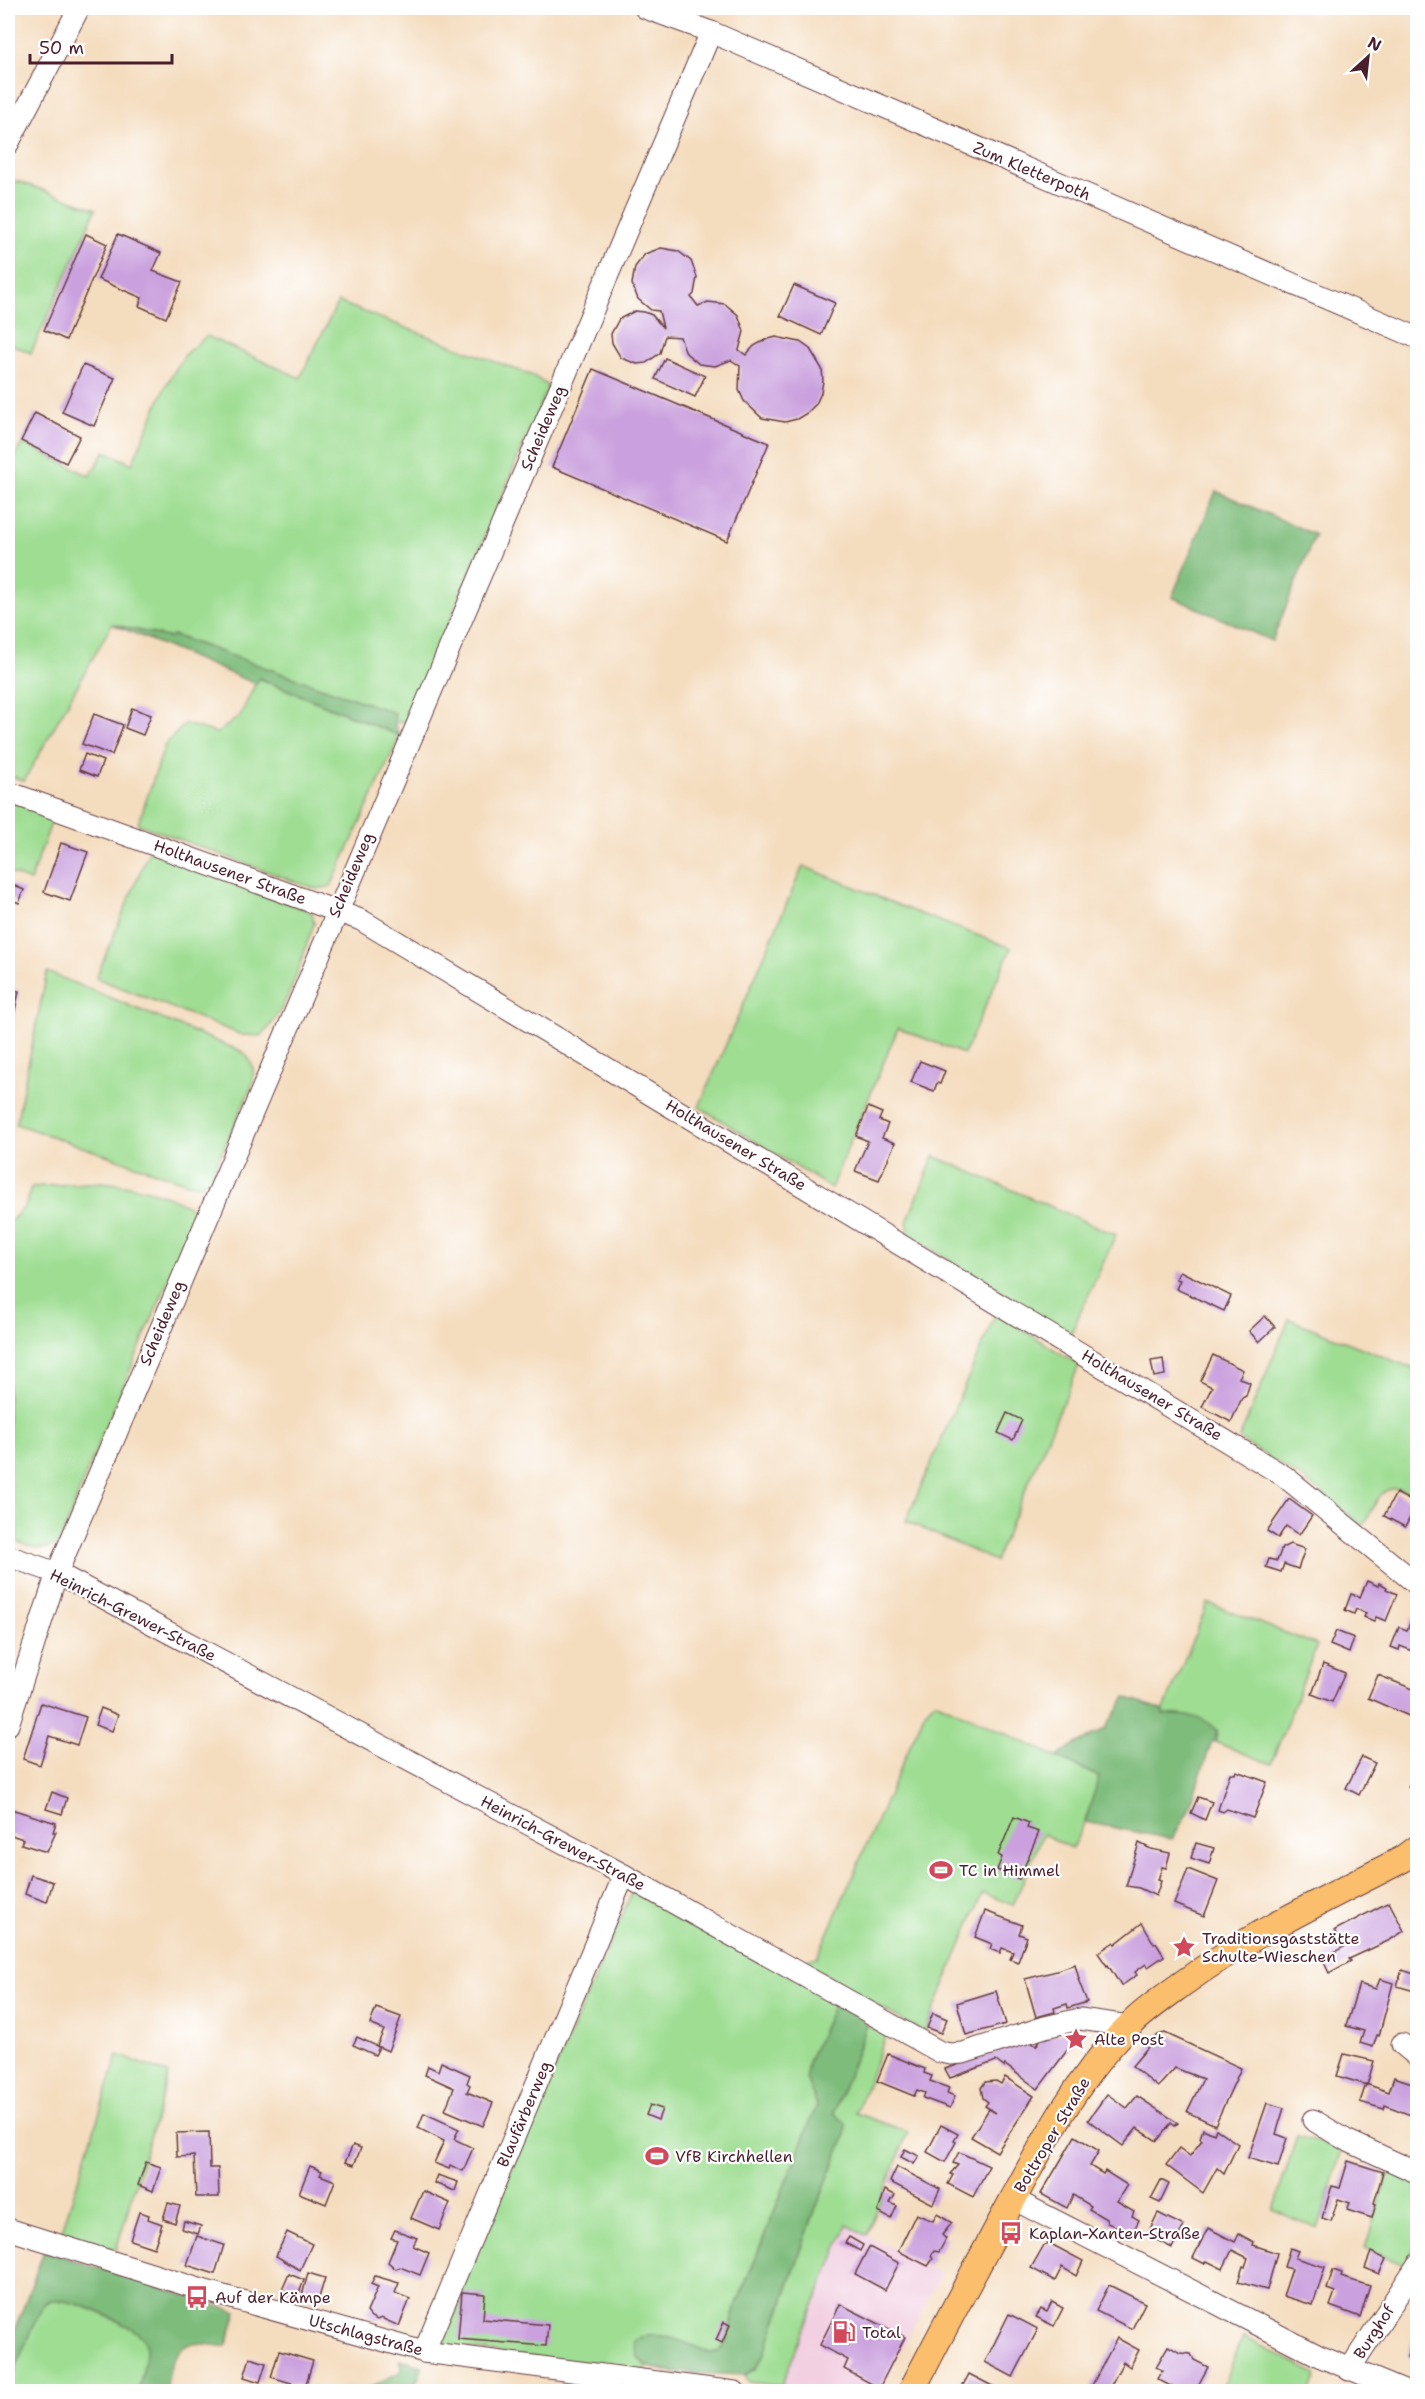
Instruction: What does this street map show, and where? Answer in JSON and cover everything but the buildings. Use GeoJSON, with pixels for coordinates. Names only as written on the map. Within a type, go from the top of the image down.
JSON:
{"type":"FeatureCollection","features":[{"type":"Feature","properties":{"kind":"main road","name":"Bottroper Straße"},"geometry":{"type":"LineString","coordinates":[[911,2391],[1013,2199],[1065,2107],[1095,2065],[1129,2026],[1214,1960],[1418,1848]]}},
{"type":"Feature","properties":{"kind":"street"},"geometry":{"type":"LineString","coordinates":[[8,144],[79,8]]}},
{"type":"Feature","properties":{"kind":"street","name":"Zum Kletterpoth"},"geometry":{"type":"LineString","coordinates":[[645,8],[711,32],[1418,338]]}},
{"type":"Feature","properties":{"kind":"street","name":"Scheideweg"},"geometry":{"type":"LineString","coordinates":[[8,1725],[57,1573],[336,910],[711,32]]}},
{"type":"Feature","properties":{"kind":"street","name":"Holthausener Straße"},"geometry":{"type":"LineString","coordinates":[[8,792],[361,920],[1274,1469],[1418,1585]]}},
{"type":"Feature","properties":{"kind":"street","name":"Heinrich-Grewer-Straße"},"geometry":{"type":"LineString","coordinates":[[8,1556],[57,1573],[624,1875],[940,2052],[963,2053],[1045,2027],[1080,2019],[1129,2026]]}},
{"type":"Feature","properties":{"kind":"street","name":"Blaufärberweg"},"geometry":{"type":"LineString","coordinates":[[424,2352],[624,1875]]}},
{"type":"Feature","properties":{"kind":"street"},"geometry":{"type":"LineString","coordinates":[[1313,2120],[1346,2140],[1418,2173]]}},
{"type":"Feature","properties":{"kind":"street"},"geometry":{"type":"LineString","coordinates":[[1013,2199],[1207,2300],[1349,2370],[1406,2391]]}},
{"type":"Feature","properties":{"kind":"street","name":"Utschlagstraße"},"geometry":{"type":"LineString","coordinates":[[8,2229],[199,2289],[424,2352],[735,2391]]}},
{"type":"Feature","properties":{"kind":"street","name":"Burghof"},"geometry":{"type":"LineString","coordinates":[[1349,2370],[1418,2264]]}},
{"type":"Feature","properties":{"kind":"shaded area"},"geometry":{"type":"Polygon","coordinates":[[[847,2225],[941,2274],[880,2391],[831,2391],[781,2386],[847,2225]]]}},
{"type":"Feature","properties":{"kind":"green space"},"geometry":{"type":"Polygon","coordinates":[[[8,180],[20,182],[96,209],[31,353],[8,343],[8,180]]]}},
{"type":"Feature","properties":{"kind":"green space"},"geometry":{"type":"Polygon","coordinates":[[[338,302],[533,376],[547,385],[407,721],[394,723],[394,713],[173,635],[171,638],[112,624],[24,781],[8,775],[8,470],[22,443],[90,476],[105,451],[132,464],[166,385],[186,353],[207,336],[300,378],[338,302]]]}},
{"type":"Feature","properties":{"kind":"green space"},"geometry":{"type":"Polygon","coordinates":[[[1216,491],[1315,535],[1272,641],[1172,597],[1216,491]]]}},
{"type":"Feature","properties":{"kind":"green space"},"geometry":{"type":"Polygon","coordinates":[[[112,624],[170,638],[172,635],[395,713],[394,723],[400,736],[259,678],[256,684],[112,624]]]}},
{"type":"Feature","properties":{"kind":"green space"},"geometry":{"type":"Polygon","coordinates":[[[258,678],[400,736],[331,886],[318,889],[304,885],[138,824],[165,745],[185,724],[217,733],[240,716],[258,678]]]}},
{"type":"Feature","properties":{"kind":"green space"},"geometry":{"type":"Polygon","coordinates":[[[8,799],[54,815],[30,881],[8,872],[8,799]]]}},
{"type":"Feature","properties":{"kind":"green space"},"geometry":{"type":"Polygon","coordinates":[[[149,851],[312,912],[314,924],[287,998],[280,1012],[261,1036],[242,1035],[96,978],[149,851]]]}},
{"type":"Feature","properties":{"kind":"green space"},"geometry":{"type":"Polygon","coordinates":[[[803,866],[1011,948],[964,1054],[898,1028],[831,1188],[699,1107],[803,866]]]}},
{"type":"Feature","properties":{"kind":"green space"},"geometry":{"type":"Polygon","coordinates":[[[47,972],[243,1052],[249,1060],[253,1072],[252,1086],[210,1178],[201,1185],[187,1183],[16,1124],[47,972]]]}},
{"type":"Feature","properties":{"kind":"green space"},"geometry":{"type":"Polygon","coordinates":[[[934,1156],[1116,1235],[1070,1335],[910,1236],[907,1222],[934,1156]]]}},
{"type":"Feature","properties":{"kind":"green space"},"geometry":{"type":"Polygon","coordinates":[[[101,1182],[137,1187],[173,1198],[194,1210],[193,1222],[86,1474],[60,1543],[39,1549],[8,1538],[8,1224],[26,1205],[31,1187],[101,1182]]]}},
{"type":"Feature","properties":{"kind":"green space"},"geometry":{"type":"Polygon","coordinates":[[[996,1313],[1079,1365],[995,1561],[906,1521],[996,1313]]]}},
{"type":"Feature","properties":{"kind":"green space"},"geometry":{"type":"Polygon","coordinates":[[[1289,1319],[1417,1370],[1417,1495],[1396,1488],[1383,1493],[1363,1526],[1302,1478],[1239,1439],[1289,1319]]]}},
{"type":"Feature","properties":{"kind":"green space"},"geometry":{"type":"Polygon","coordinates":[[[1208,1603],[1317,1645],[1271,1764],[1215,1742],[1218,1734],[1187,1716],[1162,1714],[1208,1603]]]}},
{"type":"Feature","properties":{"kind":"green space"},"geometry":{"type":"Polygon","coordinates":[[[1126,1697],[1164,1711],[1163,1714],[1199,1718],[1217,1730],[1215,1742],[1212,1741],[1188,1812],[1172,1839],[1085,1822],[1099,1777],[1057,1757],[1072,1746],[1105,1729],[1126,1697]]]}},
{"type":"Feature","properties":{"kind":"green space","name":"TC in Himmel"},"geometry":{"type":"Polygon","coordinates":[[[935,1701],[1100,1777],[1085,1822],[1072,1848],[1043,1834],[1013,1905],[983,1893],[924,2033],[802,1961],[817,1957],[925,1712],[935,1701]]]}},
{"type":"Feature","properties":{"kind":"green space","name":"VfB Kirchhellen"},"geometry":{"type":"Polygon","coordinates":[[[634,1888],[836,2000],[808,2062],[806,2078],[817,2105],[735,2309],[726,2343],[719,2352],[711,2353],[663,2336],[640,2337],[637,2353],[646,2366],[645,2372],[446,2346],[439,2336],[634,1888]]]}},
{"type":"Feature","properties":{"kind":"green space"},"geometry":{"type":"Polygon","coordinates":[[[836,2000],[865,2018],[867,2025],[834,2113],[846,2123],[845,2136],[815,2210],[764,2356],[755,2369],[745,2375],[679,2372],[646,2365],[638,2357],[634,2341],[643,2337],[652,2335],[672,2338],[711,2353],[719,2352],[726,2343],[735,2309],[817,2105],[806,2078],[808,2062],[836,2000]]]}},
{"type":"Feature","properties":{"kind":"green space"},"geometry":{"type":"Polygon","coordinates":[[[867,2025],[886,2035],[856,2113],[908,2132],[867,2235],[847,2225],[781,2386],[748,2382],[745,2375],[755,2369],[778,2317],[815,2210],[845,2136],[834,2113],[867,2025]]]}},
{"type":"Feature","properties":{"kind":"green space"},"geometry":{"type":"Polygon","coordinates":[[[118,2055],[169,2074],[116,2250],[61,2234],[118,2055]]]}},
{"type":"Feature","properties":{"kind":"green space"},"geometry":{"type":"Polygon","coordinates":[[[1297,2136],[1342,2149],[1318,2229],[1273,2210],[1297,2136]]]}},
{"type":"Feature","properties":{"kind":"green space"},"geometry":{"type":"Polygon","coordinates":[[[1389,2170],[1417,2183],[1417,2243],[1404,2265],[1365,2248],[1389,2170]]]}},
{"type":"Feature","properties":{"kind":"green space"},"geometry":{"type":"Polygon","coordinates":[[[44,2251],[237,2312],[227,2344],[224,2346],[191,2344],[185,2346],[175,2356],[172,2363],[167,2391],[138,2391],[146,2352],[145,2341],[140,2335],[99,2312],[67,2301],[54,2300],[46,2302],[41,2310],[8,2391],[8,2349],[44,2251]]]}},
{"type":"Feature","properties":{"kind":"green space"},"geometry":{"type":"Polygon","coordinates":[[[57,2298],[119,2322],[131,2328],[145,2340],[146,2358],[138,2391],[8,2392],[36,2317],[48,2302],[57,2298]]]}},
{"type":"Feature","properties":{"kind":"green space"},"geometry":{"type":"Polygon","coordinates":[[[1243,2337],[1317,2374],[1310,2391],[1221,2391],[1243,2337]]]}},
{"type":"Feature","properties":{"kind":"green space"},"geometry":{"type":"Polygon","coordinates":[[[399,2360],[423,2366],[413,2391],[363,2391],[398,2373],[402,2369],[399,2360]]]}},
{"type":"Feature","properties":{"kind":"place","name":"TC in Himmel"},"geometry":{"type":"Point","coordinates":[941,1870]}},
{"type":"Feature","properties":{"kind":"place","name":"Traditionsgaststätte Schulte-Wieschen"},"geometry":{"type":"Point","coordinates":[1184,1947]}},
{"type":"Feature","properties":{"kind":"place","name":"Alte Post"},"geometry":{"type":"Point","coordinates":[1076,2039]}},
{"type":"Feature","properties":{"kind":"place","name":"VfB Kirchhellen"},"geometry":{"type":"Point","coordinates":[657,2156]}},
{"type":"Feature","properties":{"kind":"place","name":"Kaplan-Xanten-Straße"},"geometry":{"type":"Point","coordinates":[1011,2233]}},
{"type":"Feature","properties":{"kind":"place","name":"Auf der Kämpe"},"geometry":{"type":"Point","coordinates":[197,2297]}},
{"type":"Feature","properties":{"kind":"place","name":"Total"},"geometry":{"type":"Point","coordinates":[844,2332]}}]}
